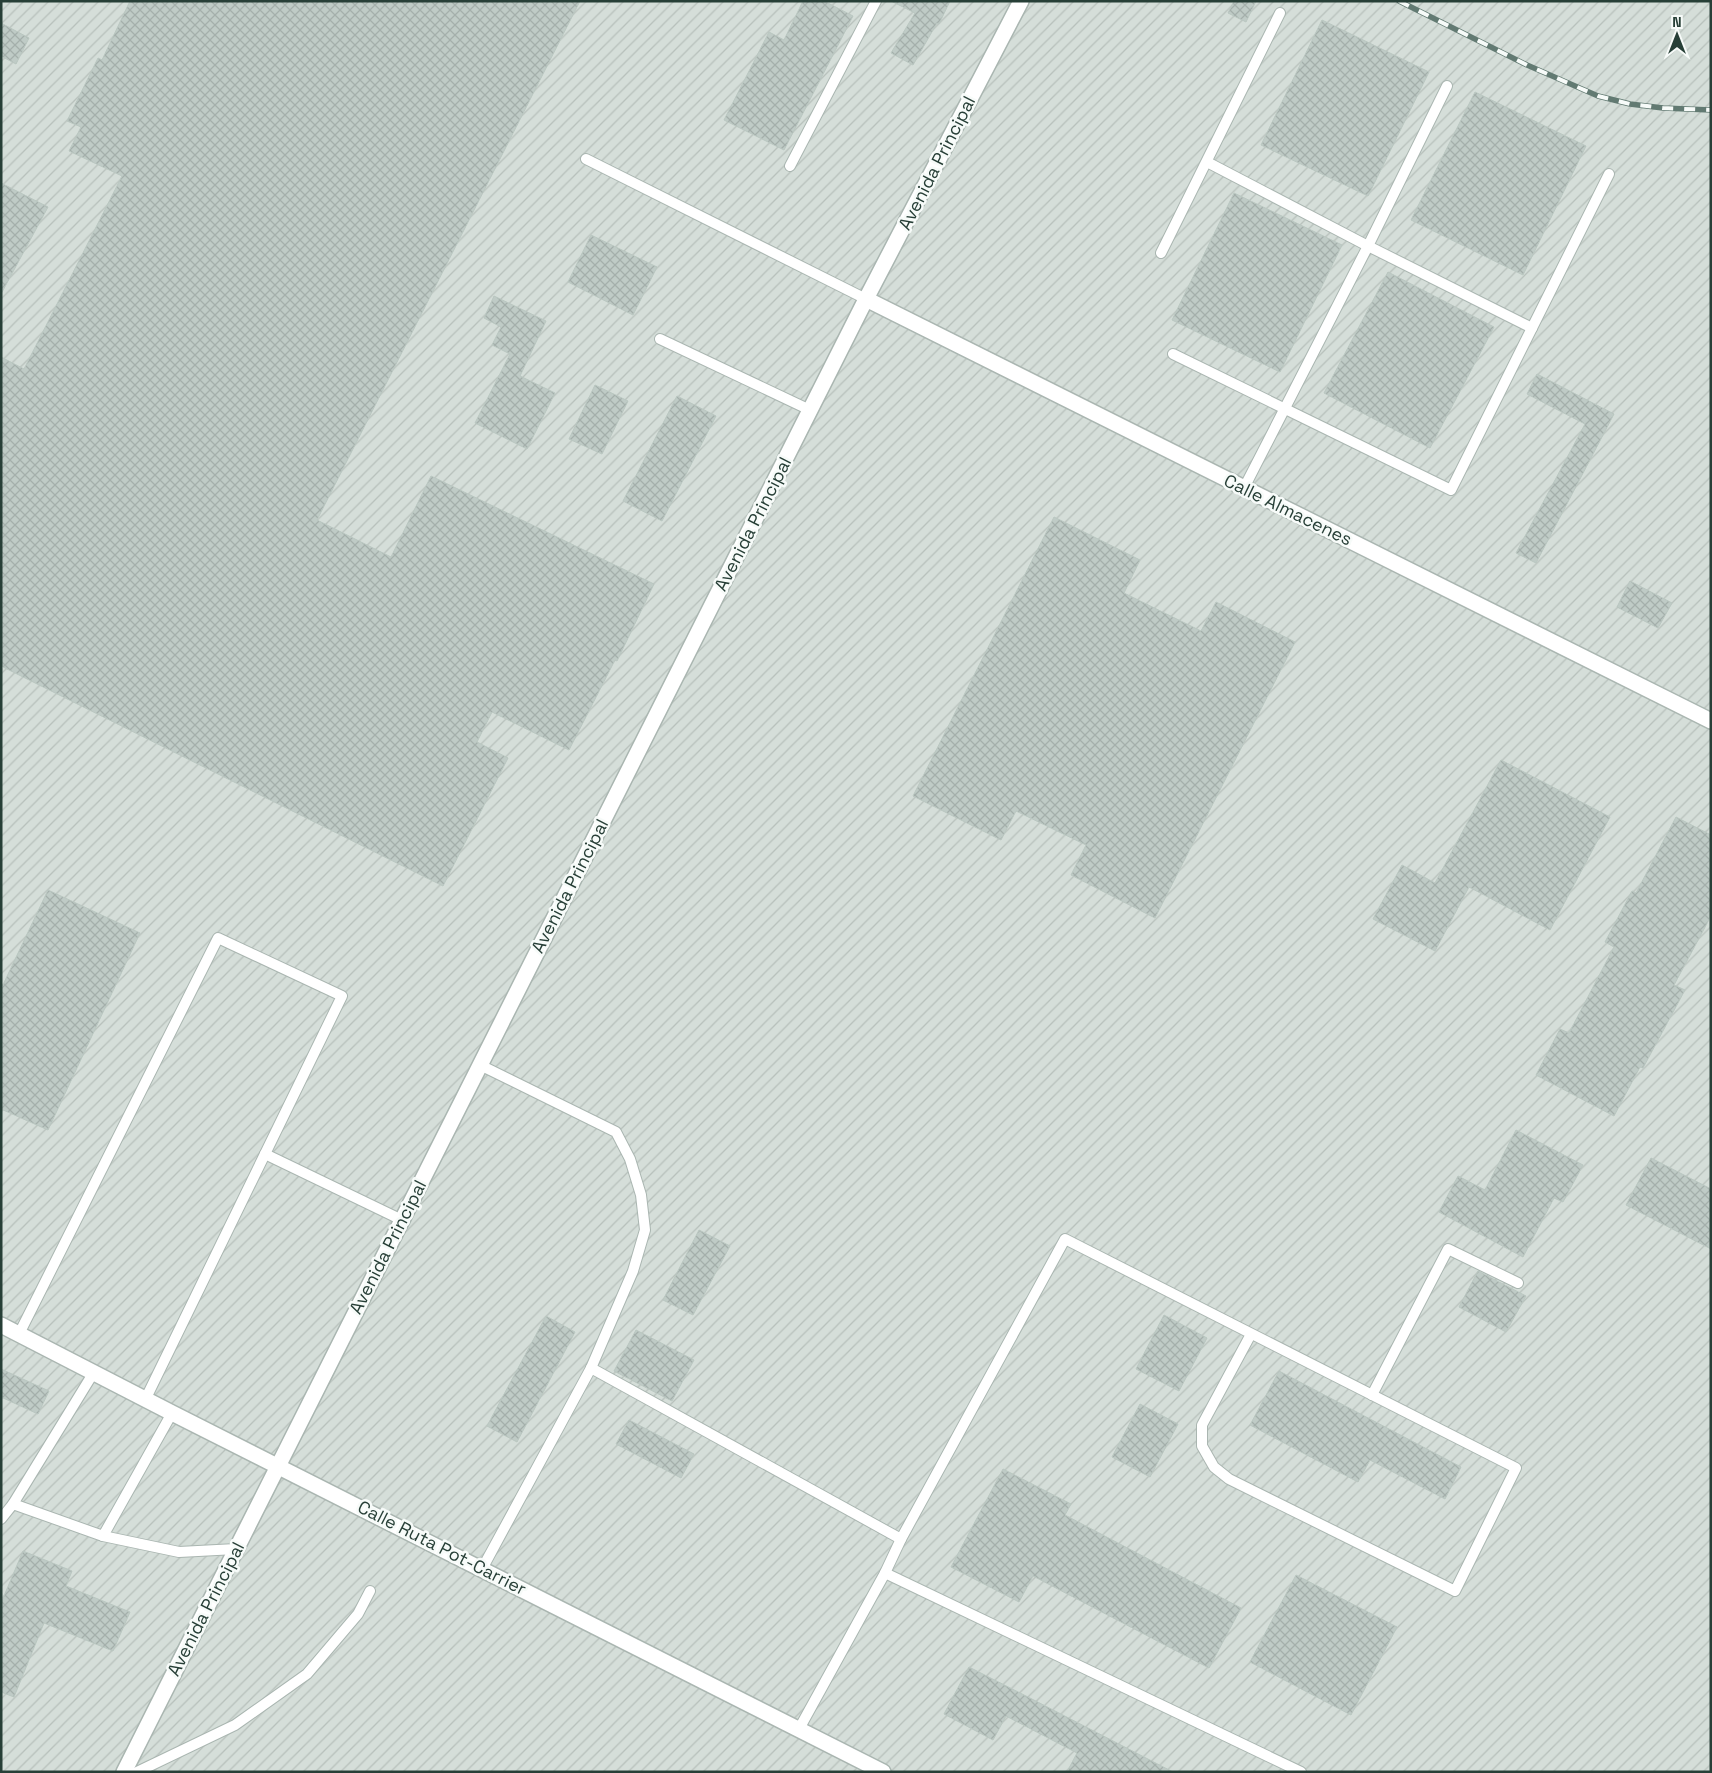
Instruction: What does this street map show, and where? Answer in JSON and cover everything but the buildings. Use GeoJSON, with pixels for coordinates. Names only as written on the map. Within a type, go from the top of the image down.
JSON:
{"type":"FeatureCollection","features":[{"type":"Feature","properties":{"kind":"street","name":"Avenida Principal"},"geometry":{"type":"LineString","coordinates":[[124,1772],[866,299],[1021,1]]}},
{"type":"Feature","properties":{"kind":"street","name":"Calle Almacenes"},"geometry":{"type":"LineString","coordinates":[[866,299],[1711,720]]}},
{"type":"Feature","properties":{"kind":"street","name":"Calle Ruta Pot-Carrier"},"geometry":{"type":"LineString","coordinates":[[1,1325],[883,1772]]}},
{"type":"Feature","properties":{"kind":"lane"},"geometry":{"type":"LineString","coordinates":[[790,166],[876,1]]}},
{"type":"Feature","properties":{"kind":"lane"},"geometry":{"type":"LineString","coordinates":[[1161,253],[1280,12]]}},
{"type":"Feature","properties":{"kind":"lane"},"geometry":{"type":"LineString","coordinates":[[1244,488],[1448,86]]}},
{"type":"Feature","properties":{"kind":"lane"},"geometry":{"type":"LineString","coordinates":[[586,159],[866,299]]}},
{"type":"Feature","properties":{"kind":"lane"},"geometry":{"type":"LineString","coordinates":[[1207,162],[1368,246],[1532,328]]}},
{"type":"Feature","properties":{"kind":"lane"},"geometry":{"type":"LineString","coordinates":[[1173,354],[1451,490],[1609,174]]}},
{"type":"Feature","properties":{"kind":"lane"},"geometry":{"type":"LineString","coordinates":[[660,339],[810,410]]}},
{"type":"Feature","properties":{"kind":"lane"},"geometry":{"type":"LineString","coordinates":[[19,1334],[218,938],[342,996],[146,1398]]}},
{"type":"Feature","properties":{"kind":"lane"},"geometry":{"type":"LineString","coordinates":[[480,1065],[616,1132],[630,1158],[640,1195],[645,1230],[633,1271],[591,1368],[482,1569]]}},
{"type":"Feature","properties":{"kind":"lane"},"geometry":{"type":"LineString","coordinates":[[265,1154],[402,1220]]}},
{"type":"Feature","properties":{"kind":"lane"},"geometry":{"type":"LineString","coordinates":[[799,1730],[1065,1239],[1516,1468],[1455,1591],[1229,1479],[1214,1467],[1202,1446],[1202,1425],[1252,1334]]}},
{"type":"Feature","properties":{"kind":"lane"},"geometry":{"type":"LineString","coordinates":[[1372,1395],[1448,1249],[1518,1283]]}},
{"type":"Feature","properties":{"kind":"lane"},"geometry":{"type":"LineString","coordinates":[[591,1368],[901,1539]]}},
{"type":"Feature","properties":{"kind":"lane"},"geometry":{"type":"LineString","coordinates":[[1,1519],[13,1504],[94,1372]]}},
{"type":"Feature","properties":{"kind":"lane"},"geometry":{"type":"LineString","coordinates":[[104,1536],[172,1413]]}},
{"type":"Feature","properties":{"kind":"lane"},"geometry":{"type":"LineString","coordinates":[[13,1504],[104,1536],[179,1552],[236,1549]]}},
{"type":"Feature","properties":{"kind":"lane"},"geometry":{"type":"LineString","coordinates":[[885,1573],[1301,1772]]}},
{"type":"Feature","properties":{"kind":"lane"},"geometry":{"type":"LineString","coordinates":[[137,1772],[235,1725],[307,1674],[358,1614],[370,1591]]}},
{"type":"Feature","properties":{"kind":"shaded area"},"geometry":{"type":"Polygon","coordinates":[[[1,1],[1711,1],[1711,1772],[1,1772],[1,1]]]}},
{"type":"Feature","properties":{"kind":"railway"},"geometry":{"type":"LineString","coordinates":[[1399,1],[1527,65],[1598,96],[1630,104],[1663,108],[1711,110]]}}]}
